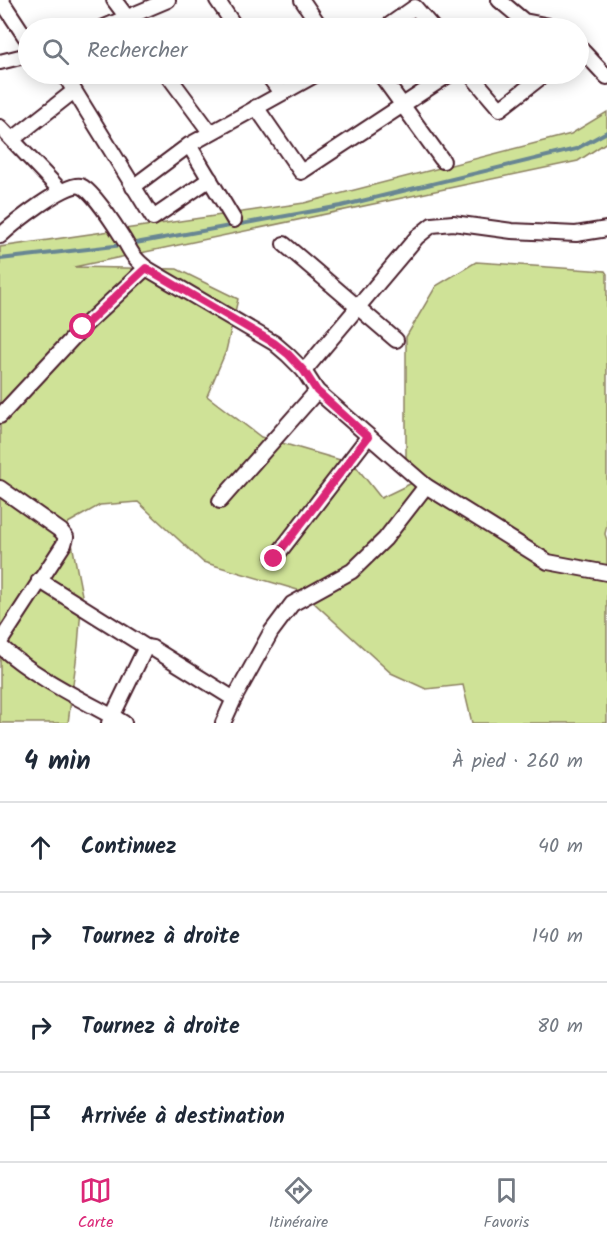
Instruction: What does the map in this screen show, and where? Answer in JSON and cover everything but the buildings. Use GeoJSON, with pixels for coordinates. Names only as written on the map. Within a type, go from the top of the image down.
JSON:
{"type":"FeatureCollection","features":[{"type":"Feature","properties":{"kind":"street"},"geometry":{"type":"LineString","coordinates":[[1,0],[18,26]]}},
{"type":"Feature","properties":{"kind":"street"},"geometry":{"type":"LineString","coordinates":[[114,0],[127,18]]}},
{"type":"Feature","properties":{"kind":"street"},"geometry":{"type":"LineString","coordinates":[[139,18],[168,0]]}},
{"type":"Feature","properties":{"kind":"street"},"geometry":{"type":"LineString","coordinates":[[217,0],[229,18]]}},
{"type":"Feature","properties":{"kind":"street"},"geometry":{"type":"LineString","coordinates":[[302,0],[314,18]]}},
{"type":"Feature","properties":{"kind":"street"},"geometry":{"type":"LineString","coordinates":[[499,0],[514,18]]}},
{"type":"Feature","properties":{"kind":"street"},"geometry":{"type":"LineString","coordinates":[[399,18],[415,7],[424,18]]}},
{"type":"Feature","properties":{"kind":"street"},"geometry":{"type":"LineString","coordinates":[[0,63],[18,58]]}},
{"type":"Feature","properties":{"kind":"street"},"geometry":{"type":"LineString","coordinates":[[589,58],[607,77]]}},
{"type":"Feature","properties":{"kind":"street"},"geometry":{"type":"LineString","coordinates":[[70,84],[153,218],[210,179]]}},
{"type":"Feature","properties":{"kind":"street"},"geometry":{"type":"LineString","coordinates":[[174,84],[210,132]]}},
{"type":"Feature","properties":{"kind":"street"},"geometry":{"type":"LineString","coordinates":[[274,84],[280,93]]}},
{"type":"Feature","properties":{"kind":"street"},"geometry":{"type":"LineString","coordinates":[[134,187],[189,145],[298,84]]}},
{"type":"Feature","properties":{"kind":"street"},"geometry":{"type":"LineString","coordinates":[[387,84],[443,161]]}},
{"type":"Feature","properties":{"kind":"street"},"geometry":{"type":"LineString","coordinates":[[256,107],[301,172],[435,84]]}},
{"type":"Feature","properties":{"kind":"street"},"geometry":{"type":"LineString","coordinates":[[479,84],[500,109],[532,84]]}},
{"type":"Feature","properties":{"kind":"street"},"geometry":{"type":"LineString","coordinates":[[13,139],[74,90]]}},
{"type":"Feature","properties":{"kind":"street"},"geometry":{"type":"LineString","coordinates":[[0,127],[61,191]]}},
{"type":"Feature","properties":{"kind":"street"},"geometry":{"type":"LineString","coordinates":[[189,145],[234,220]]}},
{"type":"Feature","properties":{"kind":"street"},"geometry":{"type":"LineString","coordinates":[[0,236],[28,212],[61,191],[75,185],[82,186],[91,194],[122,236],[133,257],[146,268],[274,343],[304,371],[317,391],[426,486],[548,562],[607,573]]}},
{"type":"Feature","properties":{"kind":"street"},"geometry":{"type":"LineString","coordinates":[[304,371],[417,237],[432,225],[453,223],[512,231],[576,234],[607,229]]}},
{"type":"Feature","properties":{"kind":"street"},"geometry":{"type":"LineString","coordinates":[[284,244],[396,340]]}},
{"type":"Feature","properties":{"kind":"street"},"geometry":{"type":"LineString","coordinates":[[0,416],[83,327],[146,268]]}},
{"type":"Feature","properties":{"kind":"street"},"geometry":{"type":"LineString","coordinates":[[220,501],[317,391]]}},
{"type":"Feature","properties":{"kind":"street"},"geometry":{"type":"LineString","coordinates":[[274,559],[368,437]]}},
{"type":"Feature","properties":{"kind":"street"},"geometry":{"type":"LineString","coordinates":[[223,723],[271,632],[292,604],[352,571],[385,539],[426,486]]}},
{"type":"Feature","properties":{"kind":"street"},"geometry":{"type":"LineString","coordinates":[[0,488],[61,531],[66,537],[64,544],[0,644],[20,663],[115,721],[146,647]]}},
{"type":"Feature","properties":{"kind":"street"},"geometry":{"type":"LineString","coordinates":[[39,580],[234,699]]}},
{"type":"Feature","properties":{"kind":"green space"},"geometry":{"type":"Polygon","coordinates":[[[607,112],[607,142],[578,161],[74,267],[177,269],[238,299],[226,351],[207,396],[261,437],[354,464],[381,498],[414,482],[406,457],[406,337],[436,286],[476,262],[605,271],[607,274],[607,525],[605,534],[607,540],[607,723],[472,723],[463,685],[426,689],[391,673],[301,591],[203,562],[138,502],[100,505],[68,523],[82,595],[68,723],[0,723],[0,247],[304,203],[571,134],[607,112]]]}},
{"type":"Feature","properties":{"kind":"waterway"},"geometry":{"type":"LineString","coordinates":[[130,244],[341,206],[576,149],[607,132]]}},
{"type":"Feature","properties":{"kind":"waterway"},"geometry":{"type":"LineString","coordinates":[[0,259],[123,245]]}},
{"type":"Feature","properties":{"kind":"route"},"geometry":{"type":"LineString","coordinates":[[83,327],[146,268],[274,343],[304,371],[317,391],[368,437],[274,559]]}}]}
